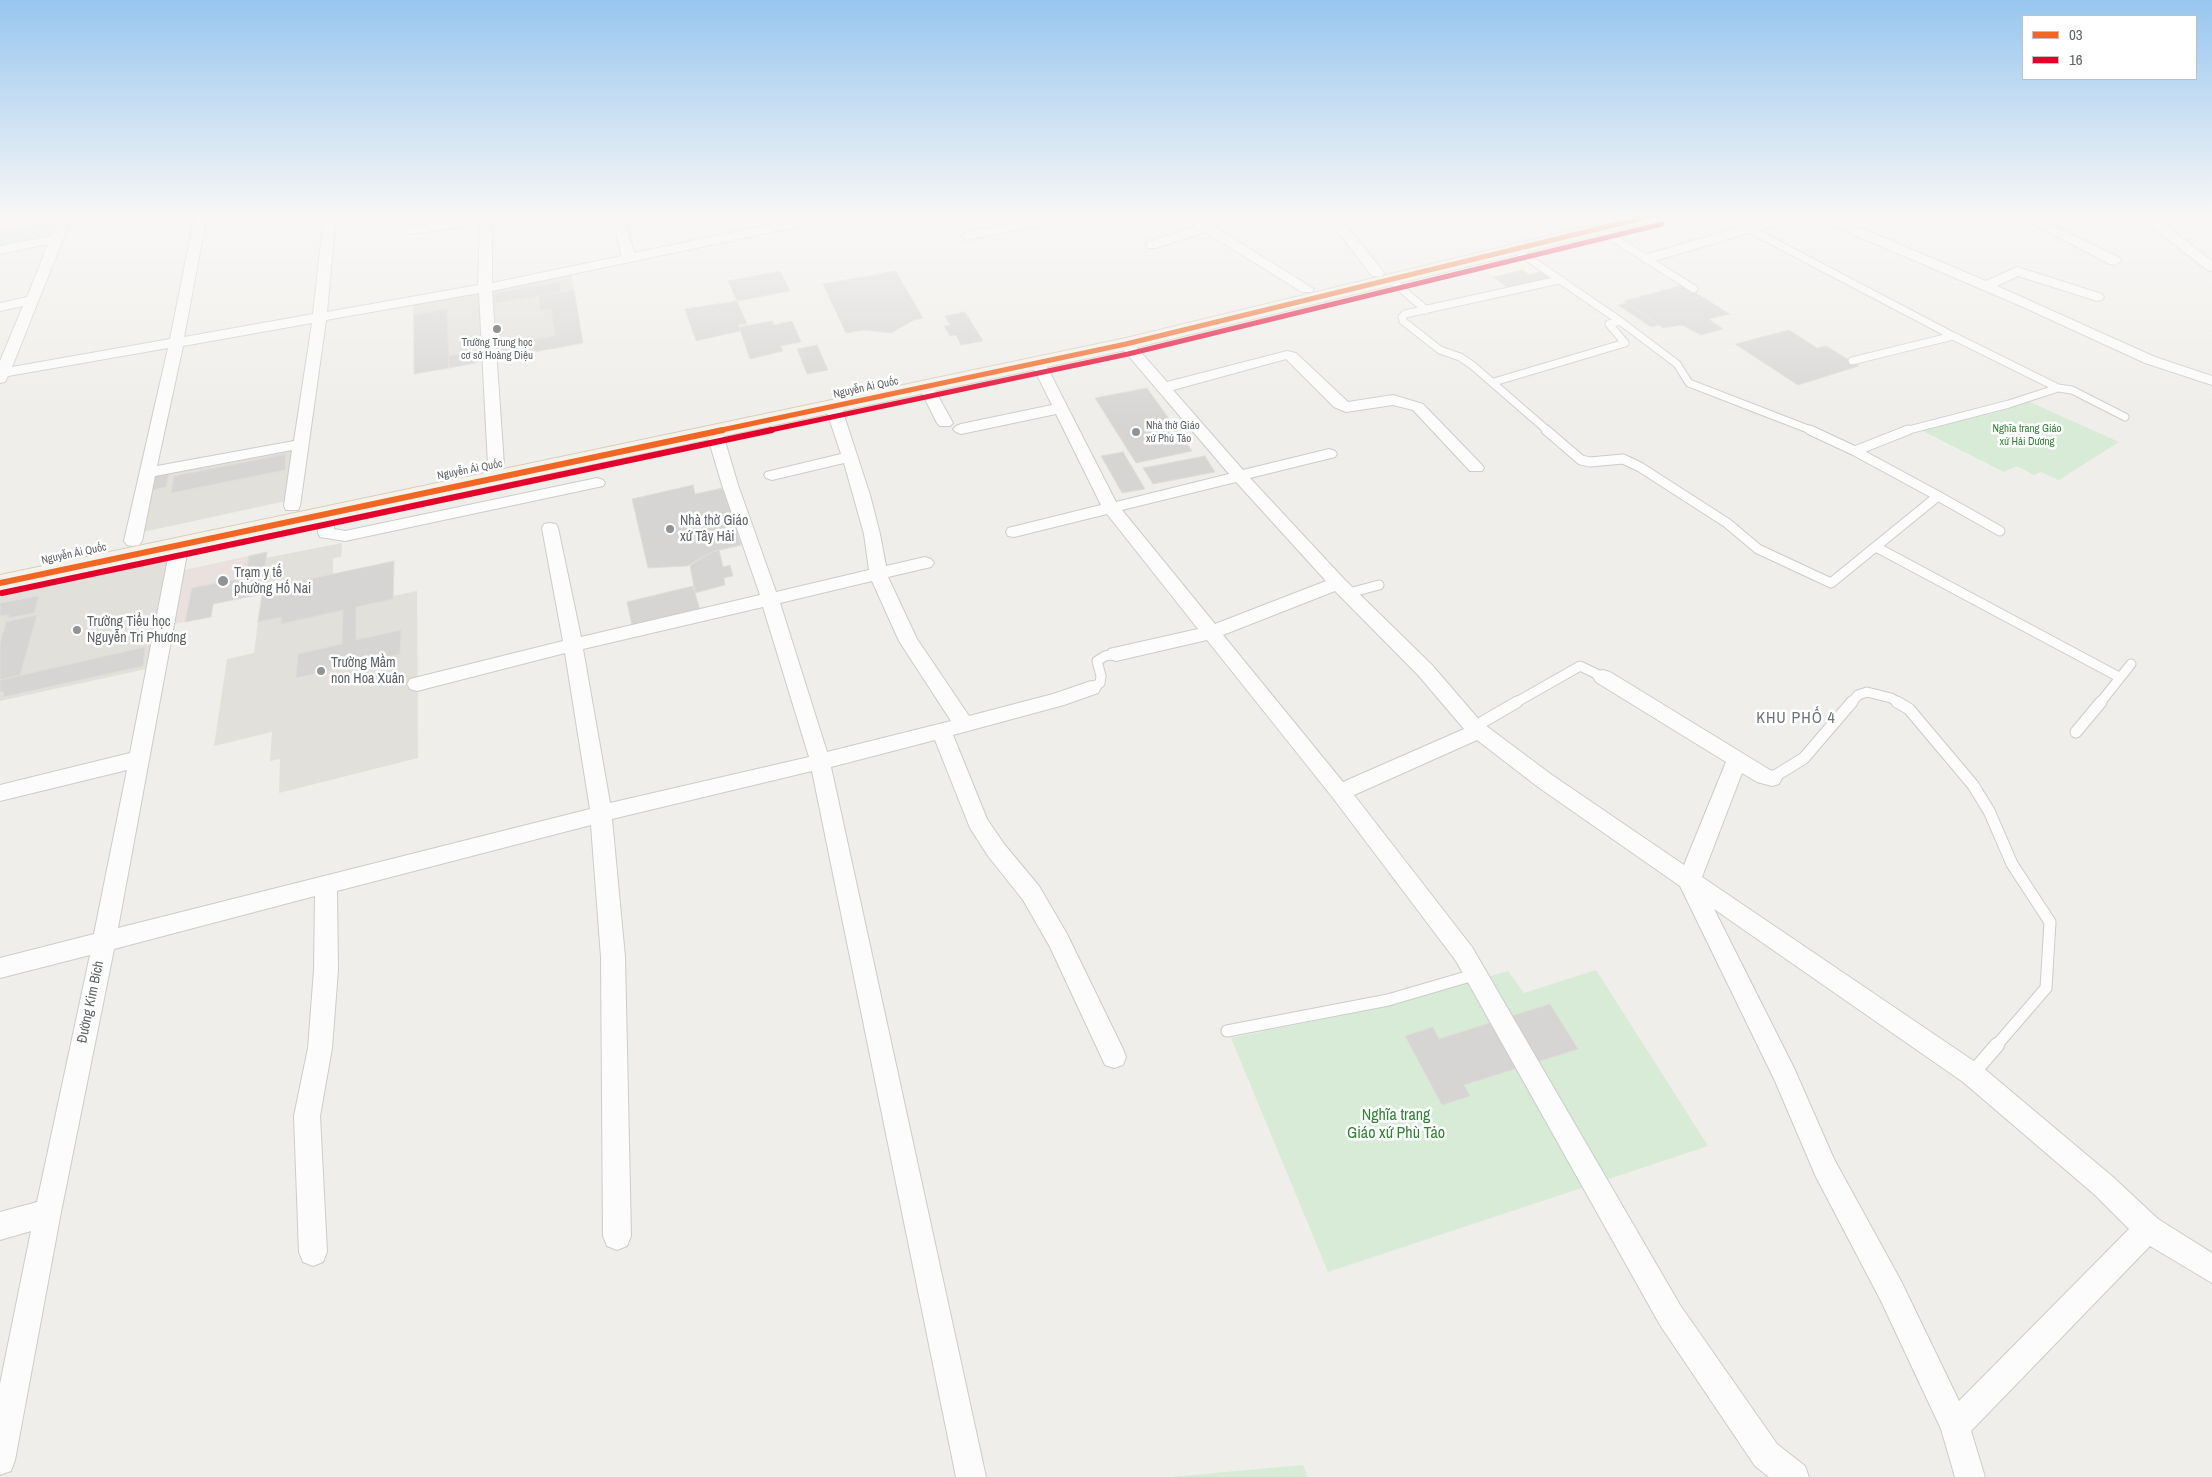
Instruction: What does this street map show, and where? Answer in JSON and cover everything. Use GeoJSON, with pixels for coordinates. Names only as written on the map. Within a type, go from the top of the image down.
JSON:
{"type":"FeatureCollection","features":[{"type":"Feature","properties":{"kind":"main road","name":"Nguyễn Ái Quốc"},"geometry":{"type":"LineString","coordinates":[[181,536],[326,512],[1100,350],[1122,339],[1307,289],[1343,283]]}},
{"type":"Feature","properties":{"kind":"main road","name":"Nguyễn Ái Quốc"},"geometry":{"type":"LineString","coordinates":[[0,583],[292,506],[1122,339],[1355,283]]}},
{"type":"Feature","properties":{"kind":"main road","name":"Nguyễn Ái Quốc"},"geometry":{"type":"LineString","coordinates":[[0,570],[132,548]]}},
{"type":"Feature","properties":{"kind":"street"},"geometry":{"type":"LineString","coordinates":[[1,376],[37,283]]}},
{"type":"Feature","properties":{"kind":"street"},"geometry":{"type":"LineString","coordinates":[[132,548],[174,343],[189,283]]}},
{"type":"Feature","properties":{"kind":"street"},"geometry":{"type":"LineString","coordinates":[[292,506],[323,283]]}},
{"type":"Feature","properties":{"kind":"street"},"geometry":{"type":"LineString","coordinates":[[485,283],[496,465]]}},
{"type":"Feature","properties":{"kind":"street"},"geometry":{"type":"LineString","coordinates":[[1,376],[509,283]]}},
{"type":"Feature","properties":{"kind":"street"},"geometry":{"type":"LineString","coordinates":[[1297,283],[1307,289]]}},
{"type":"Feature","properties":{"kind":"street"},"geometry":{"type":"LineString","coordinates":[[1980,283],[2150,360],[2212,381]]}},
{"type":"Feature","properties":{"kind":"street"},"geometry":{"type":"LineString","coordinates":[[1987,286],[1993,283]]}},
{"type":"Feature","properties":{"kind":"street"},"geometry":{"type":"LineString","coordinates":[[2054,283],[2097,297]]}},
{"type":"Feature","properties":{"kind":"street"},"geometry":{"type":"LineString","coordinates":[[0,307],[30,300]]}},
{"type":"Feature","properties":{"kind":"street"},"geometry":{"type":"LineString","coordinates":[[1122,339],[1239,476],[1343,588],[1425,670],[1477,729],[1545,781],[1688,881],[1972,1074],[2104,1186],[2148,1229],[2212,1269]]}},
{"type":"Feature","properties":{"kind":"street"},"geometry":{"type":"LineString","coordinates":[[1162,388],[1278,356],[1291,356],[1339,404],[1346,407],[1393,400],[1418,407],[1476,468]]}},
{"type":"Feature","properties":{"kind":"street"},"geometry":{"type":"LineString","coordinates":[[1038,363],[1110,507],[1340,792],[1464,954],[1670,1315],[1766,1455],[1794,1477]]}},
{"type":"Feature","properties":{"kind":"street"},"geometry":{"type":"LineString","coordinates":[[926,387],[945,423]]}},
{"type":"Feature","properties":{"kind":"street"},"geometry":{"type":"LineString","coordinates":[[833,406],[848,457],[862,495],[872,534],[878,574],[908,641],[964,725]]}},
{"type":"Feature","properties":{"kind":"street"},"geometry":{"type":"LineString","coordinates":[[961,428],[1060,408]]}},
{"type":"Feature","properties":{"kind":"street"},"geometry":{"type":"LineString","coordinates":[[714,431],[730,485],[770,599],[820,762],[971,1477]]}},
{"type":"Feature","properties":{"kind":"street"},"geometry":{"type":"LineString","coordinates":[[148,472],[301,444]]}},
{"type":"Feature","properties":{"kind":"street"},"geometry":{"type":"LineString","coordinates":[[1014,532],[1329,454]]}},
{"type":"Feature","properties":{"kind":"street"},"geometry":{"type":"LineString","coordinates":[[772,475],[848,457]]}},
{"type":"Feature","properties":{"kind":"street"},"geometry":{"type":"LineString","coordinates":[[326,512],[326,533],[345,536],[597,483]]}},
{"type":"Feature","properties":{"kind":"street"},"geometry":{"type":"LineString","coordinates":[[550,528],[573,645],[601,814],[613,957],[617,1236]]}},
{"type":"Feature","properties":{"kind":"street","name":"Đường Kim Bích"},"geometry":{"type":"LineString","coordinates":[[0,1460],[48,1212],[104,941],[181,536]]}},
{"type":"Feature","properties":{"kind":"street"},"geometry":{"type":"LineString","coordinates":[[417,684],[573,645],[924,563]]}},
{"type":"Feature","properties":{"kind":"street"},"geometry":{"type":"LineString","coordinates":[[1116,654],[1212,632],[1343,588]]}},
{"type":"Feature","properties":{"kind":"street"},"geometry":{"type":"LineString","coordinates":[[1603,677],[1737,760],[1764,776],[1772,778]]}},
{"type":"Feature","properties":{"kind":"street"},"geometry":{"type":"LineString","coordinates":[[0,968],[601,814],[820,762],[1057,700],[1092,688]]}},
{"type":"Feature","properties":{"kind":"street"},"geometry":{"type":"LineString","coordinates":[[1340,792],[1477,729]]}},
{"type":"Feature","properties":{"kind":"street"},"geometry":{"type":"LineString","coordinates":[[941,730],[978,822],[996,850],[1031,893],[1059,941],[1114,1057]]}},
{"type":"Feature","properties":{"kind":"street"},"geometry":{"type":"LineString","coordinates":[[0,793],[138,759]]}},
{"type":"Feature","properties":{"kind":"street"},"geometry":{"type":"LineString","coordinates":[[1737,760],[1688,881],[1785,1076],[1824,1168],[1891,1291],[1955,1426],[1970,1477]]}},
{"type":"Feature","properties":{"kind":"street"},"geometry":{"type":"LineString","coordinates":[[313,1252],[307,1116],[320,1048],[326,970],[326,884]]}},
{"type":"Feature","properties":{"kind":"street"},"geometry":{"type":"LineString","coordinates":[[0,1226],[48,1212]]}},
{"type":"Feature","properties":{"kind":"street"},"geometry":{"type":"LineString","coordinates":[[1955,1426],[2148,1229]]}},
{"type":"Feature","properties":{"kind":"lane"},"geometry":{"type":"LineString","coordinates":[[1393,283],[1426,310]]}},
{"type":"Feature","properties":{"kind":"lane"},"geometry":{"type":"LineString","coordinates":[[1546,283],[1405,314],[1402,317],[1402,321],[1440,350],[1460,357],[1494,382],[1581,460],[1590,462],[1622,459],[1640,467],[1727,523],[1758,549],[1830,583],[1938,496]]}},
{"type":"Feature","properties":{"kind":"lane"},"geometry":{"type":"LineString","coordinates":[[1563,283],[1620,321],[1677,364],[1689,383],[1758,407],[1855,451],[2000,531]]}},
{"type":"Feature","properties":{"kind":"lane"},"geometry":{"type":"LineString","coordinates":[[1684,283],[1694,289]]}},
{"type":"Feature","properties":{"kind":"lane"},"geometry":{"type":"LineString","coordinates":[[1852,283],[2058,388],[2072,390],[2125,417]]}},
{"type":"Feature","properties":{"kind":"lane"},"geometry":{"type":"LineString","coordinates":[[1494,382],[1625,343],[1609,324],[1620,321]]}},
{"type":"Feature","properties":{"kind":"lane"},"geometry":{"type":"LineString","coordinates":[[1852,361],[1954,336]]}},
{"type":"Feature","properties":{"kind":"lane"},"geometry":{"type":"LineString","coordinates":[[1855,451],[1912,428],[2009,404],[2058,388]]}},
{"type":"Feature","properties":{"kind":"lane"},"geometry":{"type":"LineString","coordinates":[[1876,547],[2119,677]]}},
{"type":"Feature","properties":{"kind":"lane"},"geometry":{"type":"LineString","coordinates":[[1343,588],[1379,585]]}},
{"type":"Feature","properties":{"kind":"lane"},"geometry":{"type":"LineString","coordinates":[[1092,688],[1100,683],[1101,676],[1097,661],[1105,656],[1116,654]]}},
{"type":"Feature","properties":{"kind":"lane"},"geometry":{"type":"LineString","coordinates":[[2076,732],[2131,664]]}},
{"type":"Feature","properties":{"kind":"lane"},"geometry":{"type":"LineString","coordinates":[[1477,729],[1580,666],[1603,677]]}},
{"type":"Feature","properties":{"kind":"lane"},"geometry":{"type":"LineString","coordinates":[[1772,778],[1782,774],[1804,758],[1858,695],[1867,692],[1891,698],[1908,709],[1973,785],[1989,810],[2012,864],[2050,922],[2046,988],[1972,1074]]}},
{"type":"Feature","properties":{"kind":"lane"},"geometry":{"type":"LineString","coordinates":[[1227,1030],[1388,1000],[1477,974]]}},
{"type":"Feature","properties":{"kind":"shaded area","name":"Trường Trung học cơ sở Hoàng Diệu"},"geometry":{"type":"Polygon","coordinates":[[[522,283],[573,283],[583,343],[414,374],[413,305],[522,283]]]}},
{"type":"Feature","properties":{"kind":"shaded area"},"geometry":{"type":"Polygon","coordinates":[[[1501,283],[1536,283],[1510,289],[1501,283]]]}},
{"type":"Feature","properties":{"kind":"shaded area"},"geometry":{"type":"Polygon","coordinates":[[[295,447],[286,501],[143,532],[155,475],[295,447]]]}},
{"type":"Feature","properties":{"kind":"shaded area","name":"Trường Mầm non Hoa Xuân"},"geometry":{"type":"Polygon","coordinates":[[[342,543],[341,557],[333,558],[333,574],[394,561],[393,596],[417,591],[418,758],[279,793],[280,759],[270,761],[272,732],[214,746],[227,659],[254,653],[266,558],[342,543]]]}},
{"type":"Feature","properties":{"kind":"shaded area","name":"Trạm y tế phường Hố Nai"},"geometry":{"type":"Polygon","coordinates":[[[267,552],[262,594],[214,604],[211,617],[173,624],[184,570],[267,552]]]}},
{"type":"Feature","properties":{"kind":"shaded area","name":"Trường Tiểu học Nguyễn Tri Phương"},"geometry":{"type":"Polygon","coordinates":[[[170,553],[146,669],[0,701],[0,591],[170,553]]]}},
{"type":"Feature","properties":{"kind":"green space","name":"Nghĩa trang Giáo xứ Hải Dương"},"geometry":{"type":"Polygon","coordinates":[[[2028,401],[2119,442],[2059,480],[2041,472],[2034,475],[2017,466],[2004,472],[1919,429],[2028,401]]]}},
{"type":"Feature","properties":{"kind":"green space","name":"Nghĩa trang Giáo xứ Phù Tảo"},"geometry":{"type":"Polygon","coordinates":[[[1596,970],[1708,1146],[1328,1272],[1231,1038],[1389,1006],[1508,971],[1524,993],[1596,970]]]}},
{"type":"Feature","properties":{"kind":"green space"},"geometry":{"type":"Polygon","coordinates":[[[1303,1465],[1308,1477],[1171,1477],[1303,1465]]]}},
{"type":"Feature","properties":{"kind":"building"},"geometry":{"type":"Polygon","coordinates":[[[555,283],[560,283],[561,292],[495,303],[495,293],[555,283]]]}},
{"type":"Feature","properties":{"kind":"building"},"geometry":{"type":"Polygon","coordinates":[[[729,283],[786,283],[790,291],[737,301],[729,283]]]}},
{"type":"Feature","properties":{"kind":"building"},"geometry":{"type":"Polygon","coordinates":[[[903,283],[923,318],[914,320],[891,333],[864,330],[846,333],[823,284],[903,283]]]}},
{"type":"Feature","properties":{"kind":"building"},"geometry":{"type":"Polygon","coordinates":[[[1501,283],[1536,283],[1510,289],[1501,283]]]}},
{"type":"Feature","properties":{"kind":"building"},"geometry":{"type":"Polygon","coordinates":[[[1683,285],[1730,314],[1709,319],[1723,329],[1701,335],[1682,325],[1663,328],[1624,301],[1683,285]]]}},
{"type":"Feature","properties":{"kind":"building"},"geometry":{"type":"Polygon","coordinates":[[[574,290],[583,343],[496,359],[496,346],[555,336],[551,309],[540,310],[539,296],[574,290]]]}},
{"type":"Feature","properties":{"kind":"building"},"geometry":{"type":"Polygon","coordinates":[[[737,301],[747,324],[738,325],[740,331],[696,341],[685,309],[737,301]]]}},
{"type":"Feature","properties":{"kind":"building"},"geometry":{"type":"Polygon","coordinates":[[[1627,303],[1659,325],[1651,327],[1618,305],[1627,303]]]}},
{"type":"Feature","properties":{"kind":"building"},"geometry":{"type":"Polygon","coordinates":[[[447,309],[449,368],[414,374],[414,315],[447,309]]]}},
{"type":"Feature","properties":{"kind":"building"},"geometry":{"type":"Polygon","coordinates":[[[965,312],[983,341],[961,345],[956,335],[950,336],[944,326],[950,325],[945,316],[965,312]]]}},
{"type":"Feature","properties":{"kind":"building"},"geometry":{"type":"Polygon","coordinates":[[[772,321],[774,325],[792,321],[801,342],[781,346],[783,351],[750,359],[739,327],[772,321]]]}},
{"type":"Feature","properties":{"kind":"building"},"geometry":{"type":"Polygon","coordinates":[[[1789,330],[1817,348],[1826,346],[1859,366],[1798,385],[1735,344],[1789,330]]]}},
{"type":"Feature","properties":{"kind":"building"},"geometry":{"type":"Polygon","coordinates":[[[817,345],[828,370],[807,374],[797,349],[817,345]]]}},
{"type":"Feature","properties":{"kind":"building"},"geometry":{"type":"Polygon","coordinates":[[[475,351],[476,363],[449,368],[448,356],[475,351]]]}},
{"type":"Feature","properties":{"kind":"building"},"geometry":{"type":"Polygon","coordinates":[[[1147,388],[1192,451],[1136,463],[1095,398],[1147,388]]]}},
{"type":"Feature","properties":{"kind":"building"},"geometry":{"type":"Polygon","coordinates":[[[1123,452],[1145,489],[1122,493],[1101,456],[1123,452]]]}},
{"type":"Feature","properties":{"kind":"building"},"geometry":{"type":"Polygon","coordinates":[[[286,454],[285,470],[171,493],[174,476],[286,454]]]}},
{"type":"Feature","properties":{"kind":"building"},"geometry":{"type":"Polygon","coordinates":[[[1205,456],[1215,472],[1153,484],[1143,468],[1205,456]]]}},
{"type":"Feature","properties":{"kind":"building"},"geometry":{"type":"Polygon","coordinates":[[[169,472],[166,487],[152,490],[155,475],[169,472]]]}},
{"type":"Feature","properties":{"kind":"building"},"geometry":{"type":"Polygon","coordinates":[[[693,485],[695,494],[723,488],[741,545],[712,552],[687,566],[648,568],[632,499],[693,485]]]}},
{"type":"Feature","properties":{"kind":"building"},"geometry":{"type":"Polygon","coordinates":[[[719,550],[723,567],[730,565],[733,576],[724,578],[725,585],[695,593],[690,565],[719,550]]]}},
{"type":"Feature","properties":{"kind":"building"},"geometry":{"type":"Polygon","coordinates":[[[267,552],[265,566],[247,570],[249,556],[267,552]]]}},
{"type":"Feature","properties":{"kind":"building"},"geometry":{"type":"Polygon","coordinates":[[[394,561],[393,599],[356,607],[356,640],[401,630],[400,654],[296,678],[298,654],[342,644],[343,610],[281,624],[281,617],[258,622],[263,589],[394,561]]]}},
{"type":"Feature","properties":{"kind":"building"},"geometry":{"type":"Polygon","coordinates":[[[264,574],[262,594],[213,604],[211,617],[185,622],[192,588],[264,574]]]}},
{"type":"Feature","properties":{"kind":"building"},"geometry":{"type":"Polygon","coordinates":[[[693,586],[700,610],[632,626],[627,602],[693,586]]]}},
{"type":"Feature","properties":{"kind":"building"},"geometry":{"type":"Polygon","coordinates":[[[39,596],[34,613],[8,618],[9,615],[0,616],[0,603],[39,596]]]}},
{"type":"Feature","properties":{"kind":"building"},"geometry":{"type":"Polygon","coordinates":[[[37,615],[20,675],[0,680],[0,643],[6,622],[37,615]]]}},
{"type":"Feature","properties":{"kind":"building"},"geometry":{"type":"Polygon","coordinates":[[[145,647],[143,666],[3,697],[4,692],[0,692],[0,680],[145,647]]]}},
{"type":"Feature","properties":{"kind":"building"},"geometry":{"type":"Polygon","coordinates":[[[1550,1004],[1578,1049],[1464,1085],[1470,1096],[1442,1105],[1405,1036],[1433,1027],[1439,1039],[1550,1004]]]}},
{"type":"Feature","properties":{"kind":"transit line","name":"03"},"geometry":{"type":"LineString","coordinates":[[0,583],[1126,344],[1376,283]]}},
{"type":"Feature","properties":{"kind":"transit line","name":"16"},"geometry":{"type":"LineString","coordinates":[[2,593],[1128,354],[1420,283]]}},
{"type":"Feature","properties":{"kind":"place","name":"Trường Trung học cơ sở Hoàng Diệu"},"geometry":{"type":"Point","coordinates":[497,329]}},
{"type":"Feature","properties":{"kind":"place","name":"Nhà thờ Giáo xứ Phú Tảo"},"geometry":{"type":"Point","coordinates":[1136,432]}},
{"type":"Feature","properties":{"kind":"place","name":"Nhà thờ Giáo xứ Tây Hải"},"geometry":{"type":"Point","coordinates":[670,529]}},
{"type":"Feature","properties":{"kind":"place","name":"Trạm y tế phường Hố Nai"},"geometry":{"type":"Point","coordinates":[223,581]}},
{"type":"Feature","properties":{"kind":"place","name":"Trường Tiểu học Nguyễn Tri Phương"},"geometry":{"type":"Point","coordinates":[77,630]}},
{"type":"Feature","properties":{"kind":"place","name":"Trường Mầm non Hoa Xuân"},"geometry":{"type":"Point","coordinates":[321,671]}},
{"type":"Feature","properties":{"kind":"district","name":"KHU PHỐ 4"},"geometry":{"type":"Point","coordinates":[1796,719]}}]}
